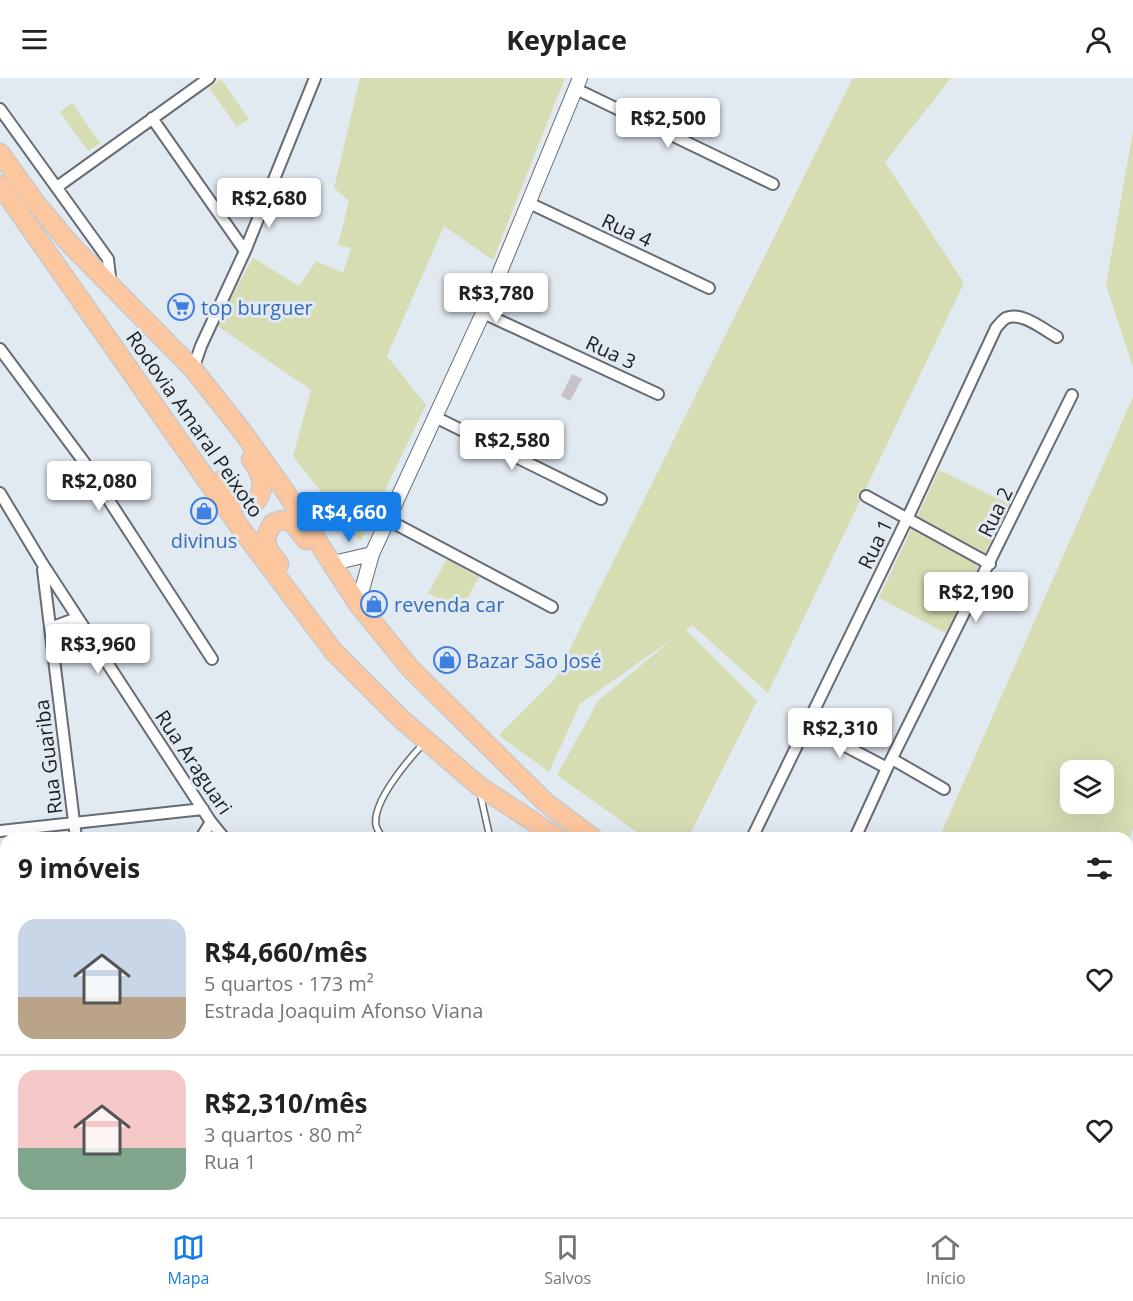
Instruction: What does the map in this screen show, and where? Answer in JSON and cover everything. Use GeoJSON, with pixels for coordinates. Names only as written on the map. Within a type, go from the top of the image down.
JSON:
{"type":"FeatureCollection","features":[{"type":"Feature","properties":{"kind":"highway","name":"Rodovia Amaral Peixoto"},"geometry":{"type":"LineString","coordinates":[[0,153],[35,202],[69,243],[193,369],[243,431],[333,563],[358,604],[410,668],[545,802],[585,832]]}},
{"type":"Feature","properties":{"kind":"highway","name":"Rodovia Amaral Peixoto"},"geometry":{"type":"LineString","coordinates":[[0,185],[251,543],[334,652],[421,736],[479,786],[549,832]]}},
{"type":"Feature","properties":{"kind":"highway"},"geometry":{"type":"LineString","coordinates":[[93,267],[103,288],[175,366],[239,442],[256,466],[263,488],[256,501],[246,504],[235,499],[142,375],[117,351]]}},
{"type":"Feature","properties":{"kind":"highway"},"geometry":{"type":"LineString","coordinates":[[410,668],[392,657],[361,621],[295,526],[289,520],[283,519],[272,524],[265,538],[269,550],[296,590],[344,651],[399,706],[421,736]]}},
{"type":"Feature","properties":{"kind":"street"},"geometry":{"type":"LineString","coordinates":[[57,188],[209,78]]}},
{"type":"Feature","properties":{"kind":"street"},"geometry":{"type":"LineString","coordinates":[[193,369],[201,346],[245,251],[315,78]]}},
{"type":"Feature","properties":{"kind":"street"},"geometry":{"type":"LineString","coordinates":[[358,604],[372,554],[483,313],[578,84],[773,183]]}},
{"type":"Feature","properties":{"kind":"street"},"geometry":{"type":"LineString","coordinates":[[0,109],[108,259],[111,286]]}},
{"type":"Feature","properties":{"kind":"street"},"geometry":{"type":"LineString","coordinates":[[152,118],[245,251]]}},
{"type":"Feature","properties":{"kind":"street","name":"Rua 4"},"geometry":{"type":"LineString","coordinates":[[530,203],[709,288]]}},
{"type":"Feature","properties":{"kind":"street","name":"Rua 3"},"geometry":{"type":"LineString","coordinates":[[483,313],[658,394]]}},
{"type":"Feature","properties":{"kind":"street","name":"Rua 1"},"geometry":{"type":"LineString","coordinates":[[755,832],[907,519],[996,328],[1004,319],[1013,316],[1028,320],[1057,337]]}},
{"type":"Feature","properties":{"kind":"street"},"geometry":{"type":"LineString","coordinates":[[0,349],[84,462],[212,659]]}},
{"type":"Feature","properties":{"kind":"street","name":"Rua 2"},"geometry":{"type":"LineString","coordinates":[[858,832],[889,763],[1072,396]]}},
{"type":"Feature","properties":{"kind":"street"},"geometry":{"type":"LineString","coordinates":[[435,417],[601,499]]}},
{"type":"Feature","properties":{"kind":"street","name":"Rua Araguari"},"geometry":{"type":"LineString","coordinates":[[0,493],[77,618],[219,832]]}},
{"type":"Feature","properties":{"kind":"street"},"geometry":{"type":"LineString","coordinates":[[866,496],[990,564]]}},
{"type":"Feature","properties":{"kind":"street"},"geometry":{"type":"LineString","coordinates":[[388,520],[552,607]]}},
{"type":"Feature","properties":{"kind":"street"},"geometry":{"type":"LineString","coordinates":[[333,563],[372,554]]}},
{"type":"Feature","properties":{"kind":"street","name":"Rua Guariba"},"geometry":{"type":"LineString","coordinates":[[42,563],[75,832]]}},
{"type":"Feature","properties":{"kind":"street"},"geometry":{"type":"LineString","coordinates":[[50,628],[77,618]]}},
{"type":"Feature","properties":{"kind":"street"},"geometry":{"type":"LineString","coordinates":[[807,726],[944,789]]}},
{"type":"Feature","properties":{"kind":"street"},"geometry":{"type":"LineString","coordinates":[[0,831],[203,809]]}},
{"type":"Feature","properties":{"kind":"street"},"geometry":{"type":"LineString","coordinates":[[205,832],[211,822]]}},
{"type":"Feature","properties":{"kind":"lane"},"geometry":{"type":"LineString","coordinates":[[379,832],[376,824],[381,801],[421,736]]}},
{"type":"Feature","properties":{"kind":"lane"},"geometry":{"type":"LineString","coordinates":[[479,786],[489,832]]}},
{"type":"Feature","properties":{"kind":"green space"},"geometry":{"type":"Polygon","coordinates":[[[360,78],[565,78],[493,260],[444,226],[387,356],[426,405],[360,542],[293,456],[311,390],[216,325],[253,258],[299,286],[316,261],[343,273],[351,248],[338,245],[349,201],[334,188],[360,78]]]}},
{"type":"Feature","properties":{"kind":"green space"},"geometry":{"type":"Polygon","coordinates":[[[853,78],[951,78],[885,162],[964,283],[768,693],[692,625],[686,630],[757,701],[691,832],[637,832],[557,775],[598,701],[675,637],[580,704],[549,772],[499,735],[555,679],[853,78]]]}},
{"type":"Feature","properties":{"kind":"green space"},"geometry":{"type":"Polygon","coordinates":[[[221,79],[249,119],[237,127],[209,88],[221,79]]]}},
{"type":"Feature","properties":{"kind":"green space"},"geometry":{"type":"Polygon","coordinates":[[[72,103],[100,143],[88,151],[60,112],[72,103]]]}},
{"type":"Feature","properties":{"kind":"green space"},"geometry":{"type":"Polygon","coordinates":[[[1133,131],[1133,367],[1106,285],[1133,131]]]}},
{"type":"Feature","properties":{"kind":"green space"},"geometry":{"type":"Polygon","coordinates":[[[1133,397],[1133,829],[1132,832],[942,832],[1133,397]]]}},
{"type":"Feature","properties":{"kind":"green space"},"geometry":{"type":"Polygon","coordinates":[[[939,470],[1009,504],[946,633],[879,598],[939,470]]]}},
{"type":"Feature","properties":{"kind":"green space"},"geometry":{"type":"Polygon","coordinates":[[[447,559],[479,577],[460,611],[428,593],[447,559]]]}},
{"type":"Feature","properties":{"kind":"building"},"geometry":{"type":"Polygon","coordinates":[[[572,374],[582,379],[570,401],[561,396],[572,374]]]}},
{"type":"Feature","properties":{"kind":"place","name":"top burguer"},"geometry":{"type":"Point","coordinates":[181,307]}},
{"type":"Feature","properties":{"kind":"place","name":"divinus"},"geometry":{"type":"Point","coordinates":[204,511]}},
{"type":"Feature","properties":{"kind":"place","name":"revenda car"},"geometry":{"type":"Point","coordinates":[374,604]}},
{"type":"Feature","properties":{"kind":"place","name":"Bazar São José"},"geometry":{"type":"Point","coordinates":[447,660]}}]}
